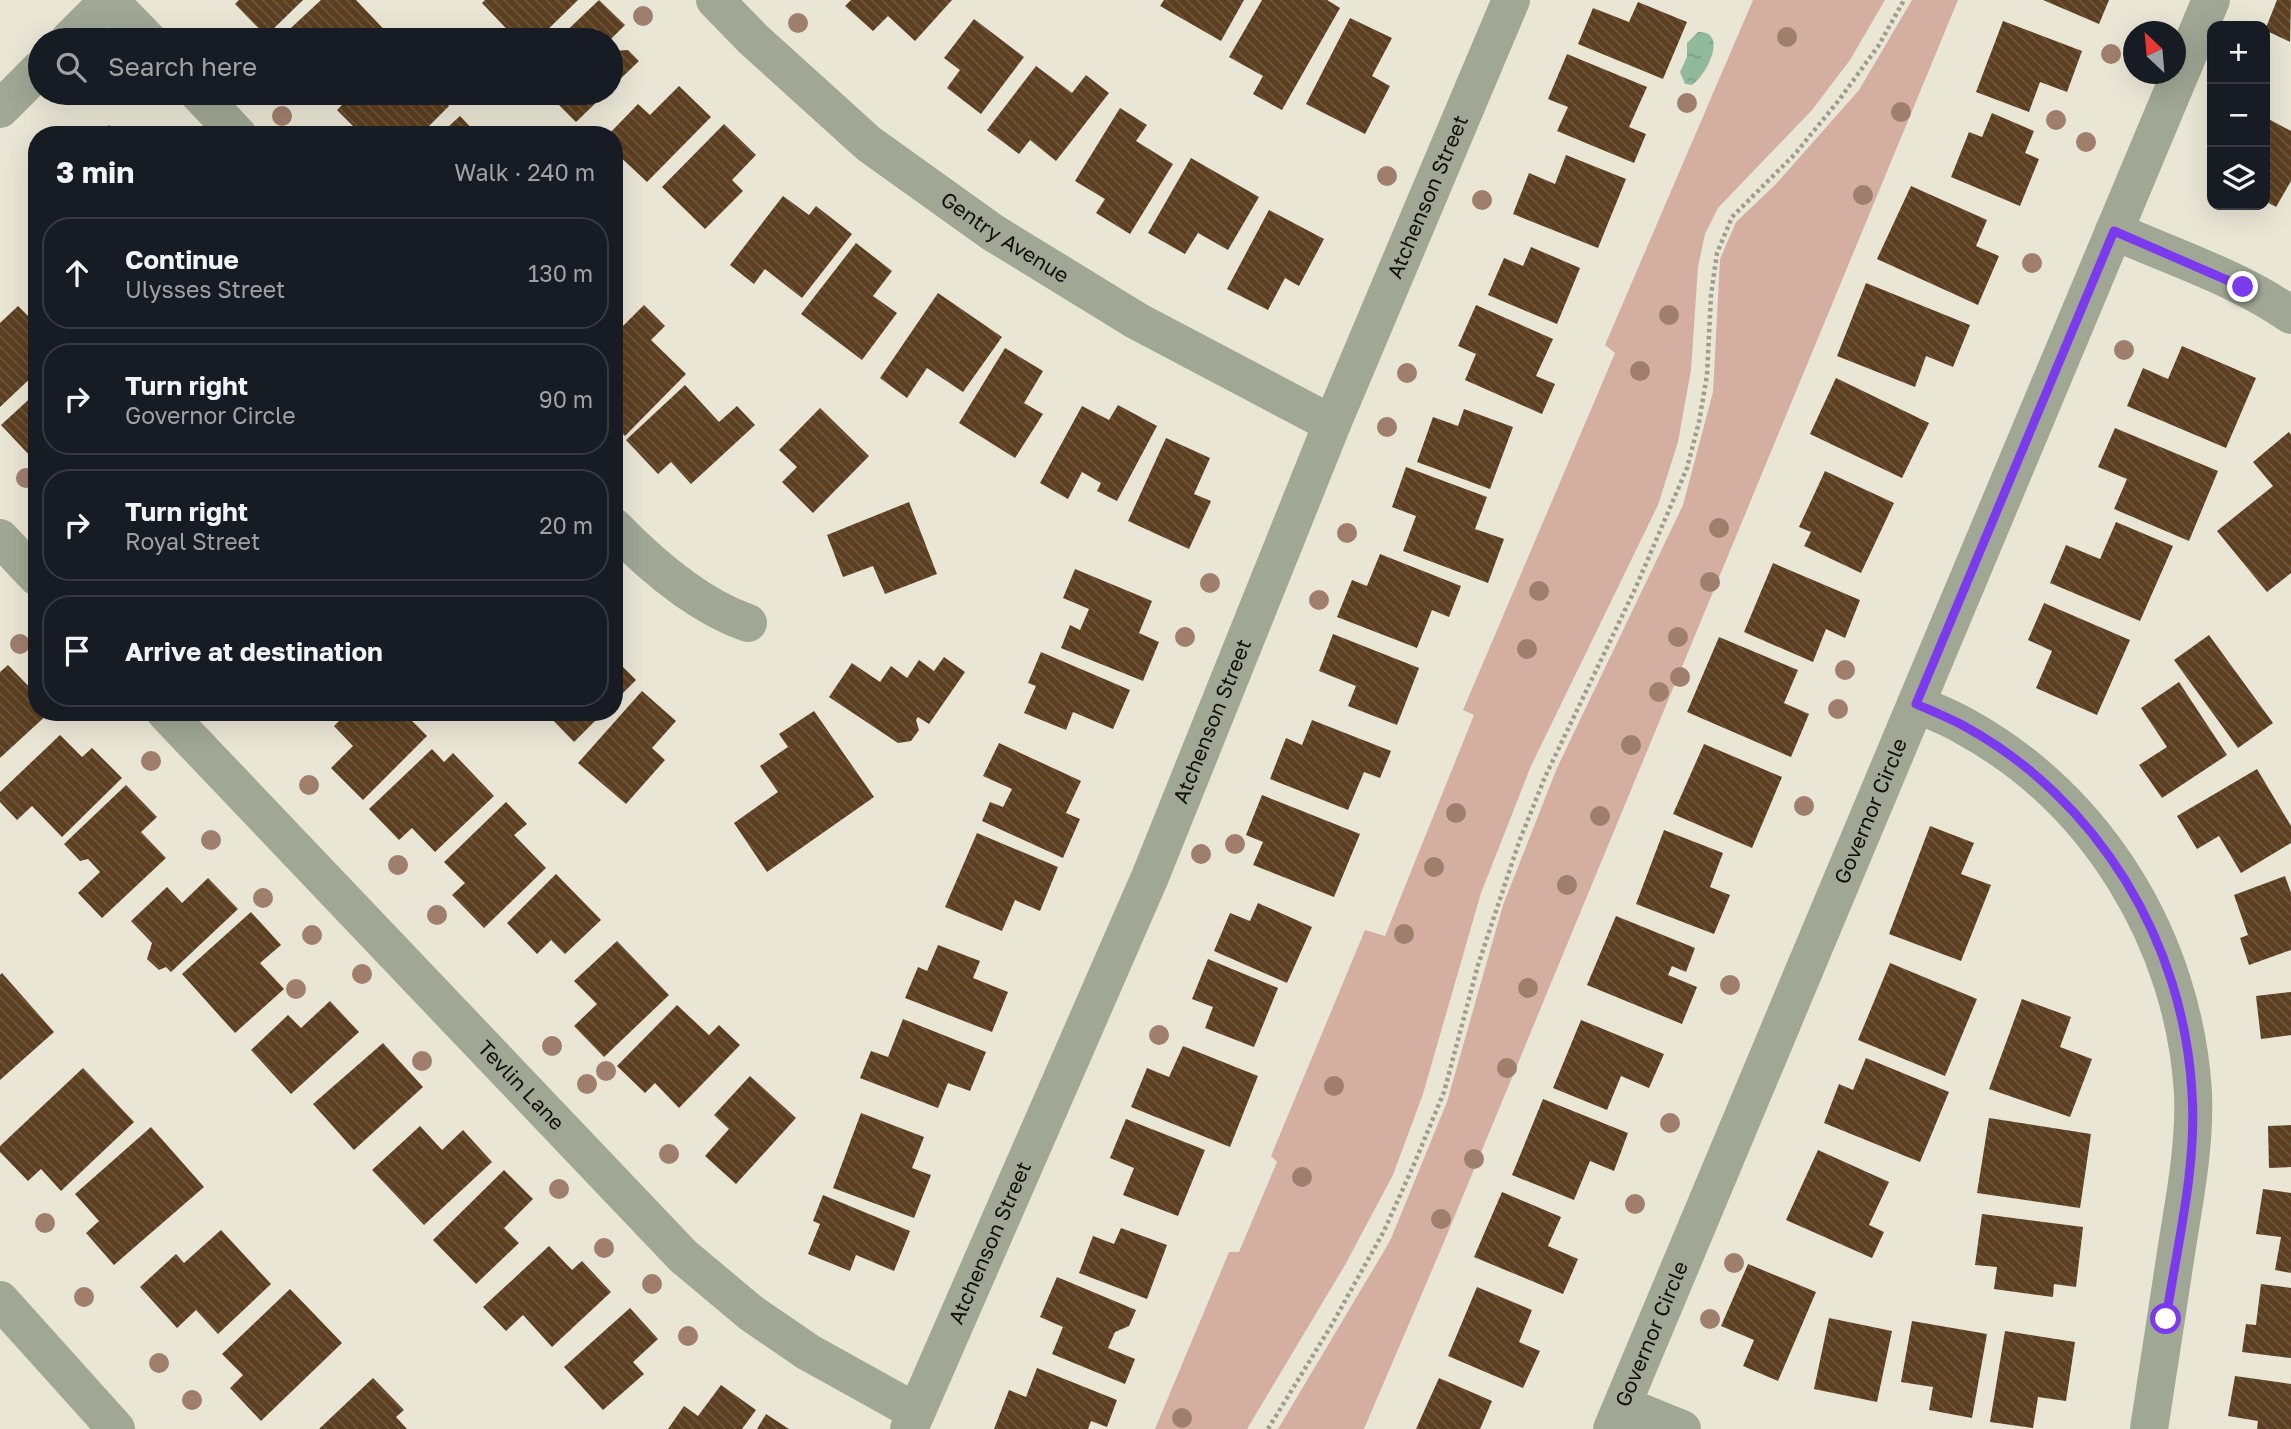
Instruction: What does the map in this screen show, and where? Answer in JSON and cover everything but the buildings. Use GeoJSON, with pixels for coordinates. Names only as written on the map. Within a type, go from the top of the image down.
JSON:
{"type":"FeatureCollection","features":[{"type":"Feature","properties":{"kind":"street"},"geometry":{"type":"LineString","coordinates":[[81,28],[109,0],[136,28]]}},
{"type":"Feature","properties":{"kind":"street","name":"Gentry Avenue"},"geometry":{"type":"LineString","coordinates":[[715,0],[753,39],[869,144],[992,232],[1138,321],[1332,424]]}},
{"type":"Feature","properties":{"kind":"street","name":"Governor Circle"},"geometry":{"type":"LineString","coordinates":[[1618,1417],[2211,0]]}},
{"type":"Feature","properties":{"kind":"street","name":"Atchenson Street"},"geometry":{"type":"LineString","coordinates":[[912,1421],[1150,877],[1503,3]]}},
{"type":"Feature","properties":{"kind":"street"},"geometry":{"type":"LineString","coordinates":[[0,109],[28,81]]}},
{"type":"Feature","properties":{"kind":"street"},"geometry":{"type":"LineString","coordinates":[[209,105],[229,126]]}},
{"type":"Feature","properties":{"kind":"street"},"geometry":{"type":"LineString","coordinates":[[2114,231],[2218,275],[2268,299],[2291,315]]}},
{"type":"Feature","properties":{"kind":"street"},"geometry":{"type":"LineString","coordinates":[[623,536],[635,549],[703,602],[724,615],[747,623]]}},
{"type":"Feature","properties":{"kind":"street"},"geometry":{"type":"LineString","coordinates":[[0,538],[28,568]]}},
{"type":"Feature","properties":{"kind":"street"},"geometry":{"type":"LineString","coordinates":[[1916,704],[1965,726],[2020,763],[2058,795],[2088,828],[2128,883],[2153,930],[2176,990],[2187,1038],[2192,1083],[2191,1154],[2149,1429]]}},
{"type":"Feature","properties":{"kind":"street","name":"Tevlin Lane"},"geometry":{"type":"LineString","coordinates":[[174,721],[682,1256],[751,1313],[912,1421]]}},
{"type":"Feature","properties":{"kind":"street"},"geometry":{"type":"LineString","coordinates":[[0,1300],[116,1429]]}},
{"type":"Feature","properties":{"kind":"street"},"geometry":{"type":"LineString","coordinates":[[1618,1417],[1682,1429]]}},
{"type":"Feature","properties":{"kind":"path"},"geometry":{"type":"LineString","coordinates":[[1268,1429],[1331,1326],[1384,1231],[1415,1162],[1444,1092],[1478,965],[1519,842],[1545,777],[1636,587],[1686,468],[1699,422],[1707,375],[1711,295],[1717,253],[1732,217],[1795,154],[1839,100],[1879,45],[1904,0]]}},
{"type":"Feature","properties":{"kind":"shaded area"},"geometry":{"type":"Polygon","coordinates":[[[1753,0],[1885,0],[1850,60],[1812,110],[1718,208],[1705,234],[1698,267],[1691,370],[1678,442],[1658,505],[1531,766],[1481,893],[1423,1094],[1393,1175],[1345,1265],[1247,1429],[1155,1429],[1229,1252],[1239,1252],[1277,1162],[1271,1156],[1365,930],[1385,936],[1474,715],[1463,710],[1615,353],[1605,345],[1753,0]]]}},
{"type":"Feature","properties":{"kind":"shaded area"},"geometry":{"type":"Polygon","coordinates":[[[1912,0],[1958,0],[1364,1429],[1278,1429],[1390,1241],[1447,1102],[1503,905],[1557,768],[1683,505],[1713,392],[1720,259],[1736,222],[1776,184],[1859,90],[1912,0]]]}},
{"type":"Feature","properties":{"kind":"water"},"geometry":{"type":"Polygon","coordinates":[[[1698,32],[1712,38],[1712,54],[1698,80],[1692,85],[1685,84],[1680,72],[1687,57],[1687,43],[1698,32]]]}},
{"type":"Feature","properties":{"kind":"route"},"geometry":{"type":"LineString","coordinates":[[2166,1319],[2191,1154],[2193,1094],[2187,1038],[2176,990],[2153,930],[2128,883],[2096,837],[2058,795],[2020,763],[1965,726],[1916,704],[2114,231],[2243,287]]}}]}
